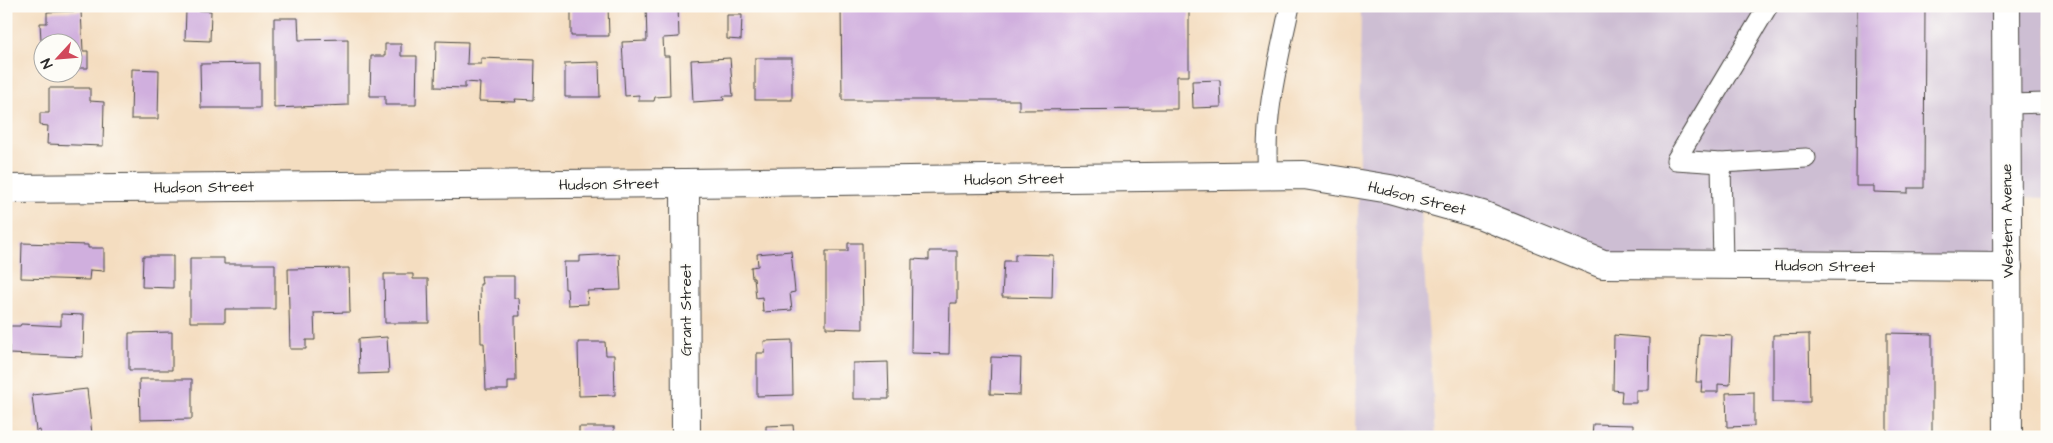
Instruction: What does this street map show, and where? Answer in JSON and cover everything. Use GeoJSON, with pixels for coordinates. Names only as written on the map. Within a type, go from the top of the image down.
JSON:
{"type":"FeatureCollection","features":[{"type":"Feature","properties":{"kind":"street","name":"Western Avenue"},"geometry":{"type":"LineString","coordinates":[[2006,6],[2008,437]]}},
{"type":"Feature","properties":{"kind":"street","name":"Hudson Street"},"geometry":{"type":"LineString","coordinates":[[6,189],[1304,175],[1390,189],[1482,215],[1603,264],[2008,267]]}},
{"type":"Feature","properties":{"kind":"street","name":"Grant Street"},"geometry":{"type":"LineString","coordinates":[[685,183],[686,437]]}},
{"type":"Feature","properties":{"kind":"lane"},"geometry":{"type":"LineString","coordinates":[[1268,175],[1266,154],[1269,111],[1290,6]]}},
{"type":"Feature","properties":{"kind":"lane"},"geometry":{"type":"LineString","coordinates":[[1768,6],[1676,160],[1721,164],[1806,158]]}},
{"type":"Feature","properties":{"kind":"lane"},"geometry":{"type":"LineString","coordinates":[[2005,104],[2047,104]]}},
{"type":"Feature","properties":{"kind":"lane"},"geometry":{"type":"LineString","coordinates":[[1721,164],[1723,264]]}},
{"type":"Feature","properties":{"kind":"shaded area"},"geometry":{"type":"Polygon","coordinates":[[[1361,6],[2047,6],[2047,198],[2008,197],[2008,267],[1603,264],[1419,197],[1436,437],[1355,437],[1361,6]]]}},
{"type":"Feature","properties":{"kind":"building"},"geometry":{"type":"Polygon","coordinates":[[[571,6],[608,6],[609,36],[571,36],[571,6]]]}},
{"type":"Feature","properties":{"kind":"building"},"geometry":{"type":"Polygon","coordinates":[[[646,6],[678,6],[679,37],[663,38],[664,56],[669,56],[670,96],[655,97],[654,101],[639,101],[639,95],[625,96],[622,42],[647,41],[646,6]]]}},
{"type":"Feature","properties":{"kind":"building"},"geometry":{"type":"Polygon","coordinates":[[[841,6],[1189,7],[1189,76],[1177,76],[1177,109],[1019,110],[1019,100],[842,100],[841,6]]]}},
{"type":"Feature","properties":{"kind":"building"},"geometry":{"type":"Polygon","coordinates":[[[1857,6],[1925,6],[1924,188],[1908,188],[1908,193],[1874,192],[1874,186],[1856,186],[1857,6]]]}},
{"type":"Feature","properties":{"kind":"building"},"geometry":{"type":"Polygon","coordinates":[[[186,10],[211,11],[210,41],[185,40],[186,10]]]}},
{"type":"Feature","properties":{"kind":"building"},"geometry":{"type":"Polygon","coordinates":[[[81,11],[83,51],[88,51],[88,68],[82,68],[82,32],[41,32],[40,23],[47,23],[47,12],[81,11]]]}},
{"type":"Feature","properties":{"kind":"building"},"geometry":{"type":"Polygon","coordinates":[[[727,15],[742,15],[741,40],[727,39],[727,15]]]}},
{"type":"Feature","properties":{"kind":"building"},"geometry":{"type":"Polygon","coordinates":[[[274,18],[298,18],[299,40],[348,39],[348,105],[274,108],[274,18]]]}},
{"type":"Feature","properties":{"kind":"building"},"geometry":{"type":"Polygon","coordinates":[[[436,41],[468,42],[467,64],[481,64],[481,58],[535,60],[534,100],[515,99],[516,102],[479,101],[480,83],[465,82],[465,88],[435,87],[436,41]]]}},
{"type":"Feature","properties":{"kind":"building"},"geometry":{"type":"Polygon","coordinates":[[[385,44],[401,44],[401,56],[417,56],[416,105],[385,105],[385,96],[370,96],[371,56],[385,56],[385,44]]]}},
{"type":"Feature","properties":{"kind":"building"},"geometry":{"type":"Polygon","coordinates":[[[730,58],[733,96],[723,96],[724,100],[693,102],[691,60],[730,58]]]}},
{"type":"Feature","properties":{"kind":"building"},"geometry":{"type":"Polygon","coordinates":[[[755,58],[792,58],[792,100],[755,100],[755,58]]]}},
{"type":"Feature","properties":{"kind":"building"},"geometry":{"type":"Polygon","coordinates":[[[599,62],[600,97],[565,97],[565,63],[599,62]]]}},
{"type":"Feature","properties":{"kind":"building"},"geometry":{"type":"Polygon","coordinates":[[[260,63],[260,108],[201,108],[200,64],[260,63]]]}},
{"type":"Feature","properties":{"kind":"building"},"geometry":{"type":"Polygon","coordinates":[[[132,69],[159,70],[158,119],[131,119],[132,69]]]}},
{"type":"Feature","properties":{"kind":"building"},"geometry":{"type":"Polygon","coordinates":[[[1220,80],[1221,107],[1193,108],[1192,81],[1220,80]]]}},
{"type":"Feature","properties":{"kind":"building"},"geometry":{"type":"Polygon","coordinates":[[[49,88],[90,88],[90,101],[104,102],[103,146],[47,144],[48,126],[40,125],[40,113],[49,113],[49,88]]]}},
{"type":"Feature","properties":{"kind":"building"},"geometry":{"type":"Polygon","coordinates":[[[22,243],[88,245],[88,248],[104,248],[104,271],[90,270],[89,280],[21,278],[22,243]]]}},
{"type":"Feature","properties":{"kind":"building"},"geometry":{"type":"Polygon","coordinates":[[[848,243],[862,243],[863,329],[826,328],[826,251],[848,251],[848,243]]]}},
{"type":"Feature","properties":{"kind":"building"},"geometry":{"type":"Polygon","coordinates":[[[791,251],[795,292],[790,293],[792,310],[763,312],[762,297],[756,298],[751,267],[758,266],[757,254],[791,251]]]}},
{"type":"Feature","properties":{"kind":"building"},"geometry":{"type":"Polygon","coordinates":[[[929,251],[957,251],[957,303],[950,303],[949,354],[911,353],[912,259],[929,260],[929,251]]]}},
{"type":"Feature","properties":{"kind":"building"},"geometry":{"type":"Polygon","coordinates":[[[619,254],[621,290],[587,291],[588,304],[568,305],[567,289],[565,289],[564,262],[580,262],[580,256],[619,254]]]}},
{"type":"Feature","properties":{"kind":"building"},"geometry":{"type":"Polygon","coordinates":[[[1015,254],[1053,255],[1052,298],[1002,297],[1004,261],[1015,261],[1015,254]]]}},
{"type":"Feature","properties":{"kind":"building"},"geometry":{"type":"Polygon","coordinates":[[[143,256],[173,256],[173,288],[142,287],[143,256]]]}},
{"type":"Feature","properties":{"kind":"building"},"geometry":{"type":"Polygon","coordinates":[[[190,258],[224,258],[224,264],[275,264],[275,309],[225,309],[225,322],[190,322],[190,258]]]}},
{"type":"Feature","properties":{"kind":"building"},"geometry":{"type":"Polygon","coordinates":[[[349,268],[350,312],[314,313],[315,340],[306,340],[306,349],[290,349],[288,269],[349,268]]]}},
{"type":"Feature","properties":{"kind":"building"},"geometry":{"type":"Polygon","coordinates":[[[384,274],[413,274],[413,279],[428,279],[429,323],[385,323],[384,274]]]}},
{"type":"Feature","properties":{"kind":"building"},"geometry":{"type":"Polygon","coordinates":[[[481,276],[514,276],[514,298],[519,298],[520,316],[515,316],[516,381],[508,381],[508,390],[486,390],[484,343],[481,343],[481,276]]]}},
{"type":"Feature","properties":{"kind":"building"},"geometry":{"type":"Polygon","coordinates":[[[61,314],[84,315],[83,357],[9,354],[10,326],[20,326],[21,324],[61,326],[61,314]]]}},
{"type":"Feature","properties":{"kind":"building"},"geometry":{"type":"Polygon","coordinates":[[[172,332],[172,370],[129,370],[129,333],[172,332]]]}},
{"type":"Feature","properties":{"kind":"building"},"geometry":{"type":"Polygon","coordinates":[[[1887,333],[1932,334],[1932,437],[1887,437],[1887,333]]]}},
{"type":"Feature","properties":{"kind":"building"},"geometry":{"type":"Polygon","coordinates":[[[1699,334],[1732,336],[1730,385],[1718,384],[1718,392],[1701,392],[1702,382],[1696,382],[1699,334]]]}},
{"type":"Feature","properties":{"kind":"building"},"geometry":{"type":"Polygon","coordinates":[[[1809,334],[1810,402],[1773,402],[1773,335],[1809,334]]]}},
{"type":"Feature","properties":{"kind":"building"},"geometry":{"type":"Polygon","coordinates":[[[1614,335],[1649,338],[1648,390],[1636,390],[1636,403],[1621,403],[1622,391],[1613,390],[1614,335]]]}},
{"type":"Feature","properties":{"kind":"building"},"geometry":{"type":"Polygon","coordinates":[[[387,337],[389,373],[359,374],[358,339],[387,337]]]}},
{"type":"Feature","properties":{"kind":"building"},"geometry":{"type":"Polygon","coordinates":[[[792,340],[793,395],[757,396],[757,353],[765,353],[764,341],[792,340]]]}},
{"type":"Feature","properties":{"kind":"building"},"geometry":{"type":"Polygon","coordinates":[[[578,342],[605,342],[606,355],[614,355],[615,395],[579,396],[578,342]]]}},
{"type":"Feature","properties":{"kind":"building"},"geometry":{"type":"Polygon","coordinates":[[[991,357],[1021,358],[1020,395],[990,394],[991,357]]]}},
{"type":"Feature","properties":{"kind":"building"},"geometry":{"type":"Polygon","coordinates":[[[888,362],[889,399],[853,399],[853,363],[888,362]]]}},
{"type":"Feature","properties":{"kind":"building"},"geometry":{"type":"Polygon","coordinates":[[[139,379],[192,379],[192,419],[140,420],[139,379]]]}},
{"type":"Feature","properties":{"kind":"building"},"geometry":{"type":"Polygon","coordinates":[[[87,389],[92,434],[41,437],[40,430],[36,431],[32,395],[87,389]]]}},
{"type":"Feature","properties":{"kind":"building"},"geometry":{"type":"Polygon","coordinates":[[[1754,392],[1754,426],[1727,427],[1726,393],[1754,392]]]}},
{"type":"Feature","properties":{"kind":"building"},"geometry":{"type":"Polygon","coordinates":[[[1593,424],[1633,425],[1633,437],[1592,437],[1593,424]]]}},
{"type":"Feature","properties":{"kind":"building"},"geometry":{"type":"Polygon","coordinates":[[[793,425],[794,437],[766,437],[766,426],[793,425]]]}},
{"type":"Feature","properties":{"kind":"building"},"geometry":{"type":"Polygon","coordinates":[[[579,427],[614,427],[614,437],[579,437],[579,427]]]}}]}
